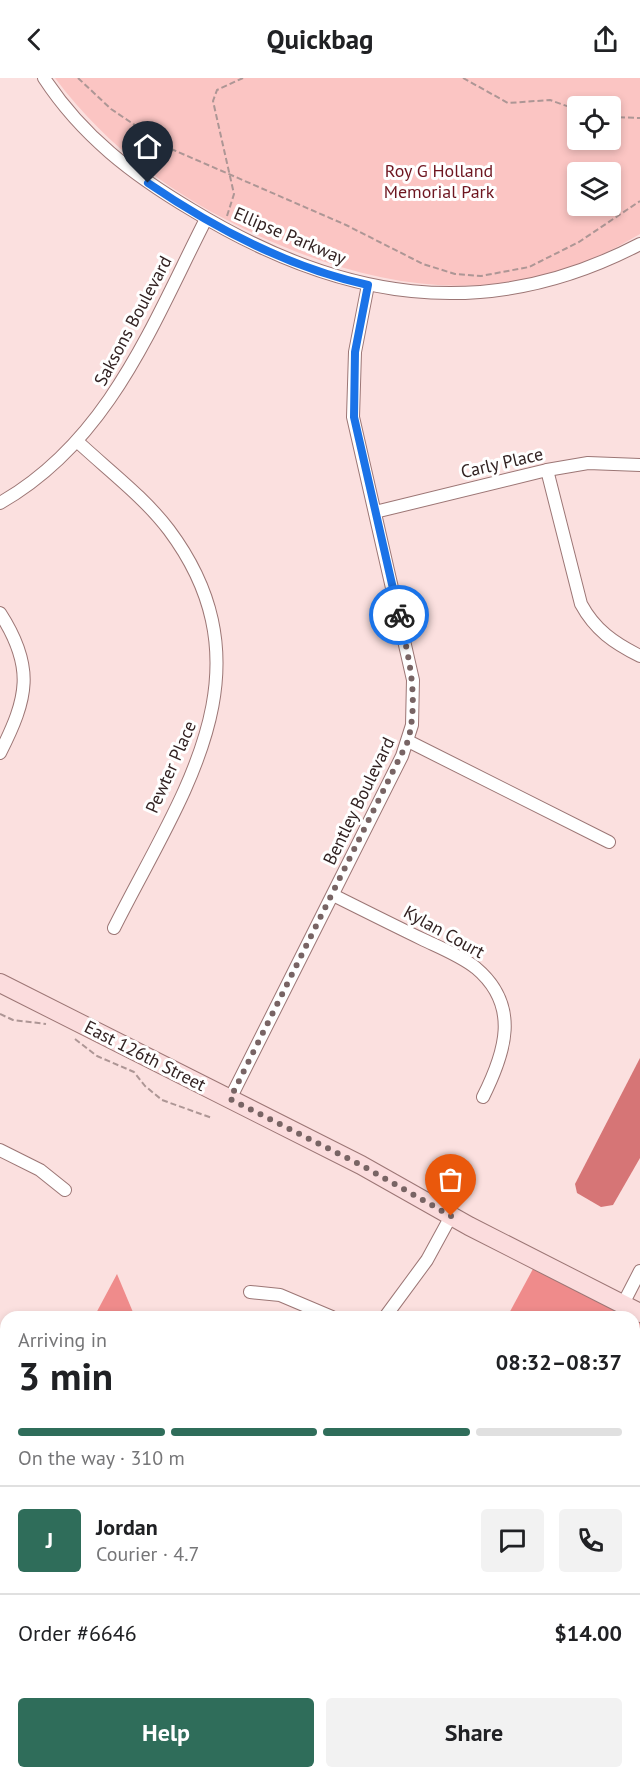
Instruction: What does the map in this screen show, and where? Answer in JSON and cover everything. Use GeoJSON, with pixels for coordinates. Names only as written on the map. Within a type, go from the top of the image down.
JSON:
{"type":"FeatureCollection","features":[{"type":"Feature","properties":{"kind":"main road","name":"East 126th Street"},"geometry":{"type":"LineString","coordinates":[[0,983],[361,1165],[451,1216],[636,1311]]}},
{"type":"Feature","properties":{"kind":"street","name":"Ellipse Parkway"},"geometry":{"type":"LineString","coordinates":[[44,78],[92,138],[122,164],[206,219],[280,256],[324,273],[368,285],[429,294],[506,291],[576,274],[640,244]]}},
{"type":"Feature","properties":{"kind":"street","name":"Saksons Boulevard"},"geometry":{"type":"LineString","coordinates":[[0,503],[48,470],[78,442],[125,379],[206,219]]}},
{"type":"Feature","properties":{"kind":"street","name":"Bentley Boulevard"},"geometry":{"type":"LineString","coordinates":[[230,1099],[408,741],[412,717],[413,680],[354,417],[352,386],[355,352],[368,285]]}},
{"type":"Feature","properties":{"kind":"street","name":"Pewter Place"},"geometry":{"type":"LineString","coordinates":[[78,442],[151,509],[168,529],[199,579],[210,609],[216,642],[215,703],[203,748],[114,928]]}},
{"type":"Feature","properties":{"kind":"street","name":"Carly Place"},"geometry":{"type":"LineString","coordinates":[[375,512],[547,470],[588,463],[640,465]]}},
{"type":"Feature","properties":{"kind":"street"},"geometry":{"type":"LineString","coordinates":[[547,470],[581,604],[590,620],[605,635],[640,656]]}},
{"type":"Feature","properties":{"kind":"street"},"geometry":{"type":"LineString","coordinates":[[0,613],[15,636],[22,655],[25,678],[20,711],[0,753]]}},
{"type":"Feature","properties":{"kind":"street"},"geometry":{"type":"LineString","coordinates":[[408,741],[609,842]]}},
{"type":"Feature","properties":{"kind":"street","name":"Kylan Court"},"geometry":{"type":"LineString","coordinates":[[333,895],[468,962],[489,983],[501,1004],[505,1040],[498,1067],[483,1097]]}},
{"type":"Feature","properties":{"kind":"street"},"geometry":{"type":"LineString","coordinates":[[0,1150],[40,1170],[65,1190]]}},
{"type":"Feature","properties":{"kind":"street"},"geometry":{"type":"LineString","coordinates":[[389,1311],[427,1260],[451,1216]]}},
{"type":"Feature","properties":{"kind":"street"},"geometry":{"type":"LineString","coordinates":[[623,1304],[640,1271]]}},
{"type":"Feature","properties":{"kind":"street"},"geometry":{"type":"LineString","coordinates":[[250,1292],[280,1295],[318,1311]]}},
{"type":"Feature","properties":{"kind":"path"},"geometry":{"type":"LineString","coordinates":[[78,78],[111,109],[168,148],[228,172],[346,225],[423,264],[448,273],[472,276],[529,267],[579,242],[640,201]]}},
{"type":"Feature","properties":{"kind":"path"},"geometry":{"type":"LineString","coordinates":[[225,220],[234,198],[213,101],[218,90],[243,78]]}},
{"type":"Feature","properties":{"kind":"path"},"geometry":{"type":"LineString","coordinates":[[463,78],[508,103],[546,99],[567,106]]}},
{"type":"Feature","properties":{"kind":"path"},"geometry":{"type":"LineString","coordinates":[[621,117],[640,118]]}},
{"type":"Feature","properties":{"kind":"path"},"geometry":{"type":"LineString","coordinates":[[0,1014],[13,1020],[49,1025]]}},
{"type":"Feature","properties":{"kind":"path"},"geometry":{"type":"LineString","coordinates":[[70,1036],[97,1056],[134,1072],[144,1086],[162,1100],[212,1118]]}},
{"type":"Feature","properties":{"kind":"green space","name":"Roy G Holland Memorial Park"},"geometry":{"type":"Polygon","coordinates":[[[55,78],[640,78],[640,234],[593,259],[545,275],[497,284],[449,286],[401,281],[353,271],[305,255],[227,220],[172,188],[121,149],[98,128],[55,78]]]}},
{"type":"Feature","properties":{"kind":"shaded area"},"geometry":{"type":"Polygon","coordinates":[[[640,1058],[640,1158],[613,1205],[601,1207],[577,1193],[575,1184],[640,1058]]]}},
{"type":"Feature","properties":{"kind":"shaded area"},"geometry":{"type":"Polygon","coordinates":[[[534,1267],[619,1311],[510,1311],[534,1267]]]}},
{"type":"Feature","properties":{"kind":"shaded area"},"geometry":{"type":"Polygon","coordinates":[[[117,1274],[132,1311],[97,1311],[117,1274]]]}},
{"type":"Feature","properties":{"kind":"way so far"},"geometry":{"type":"LineString","coordinates":[[399,615],[413,680],[414,700],[408,741],[370,823],[230,1099],[361,1165],[451,1216]]}},
{"type":"Feature","properties":{"kind":"route"},"geometry":{"type":"LineString","coordinates":[[148,183],[206,219],[280,256],[324,273],[368,285],[355,352],[352,386],[354,417],[399,615]]}}]}
